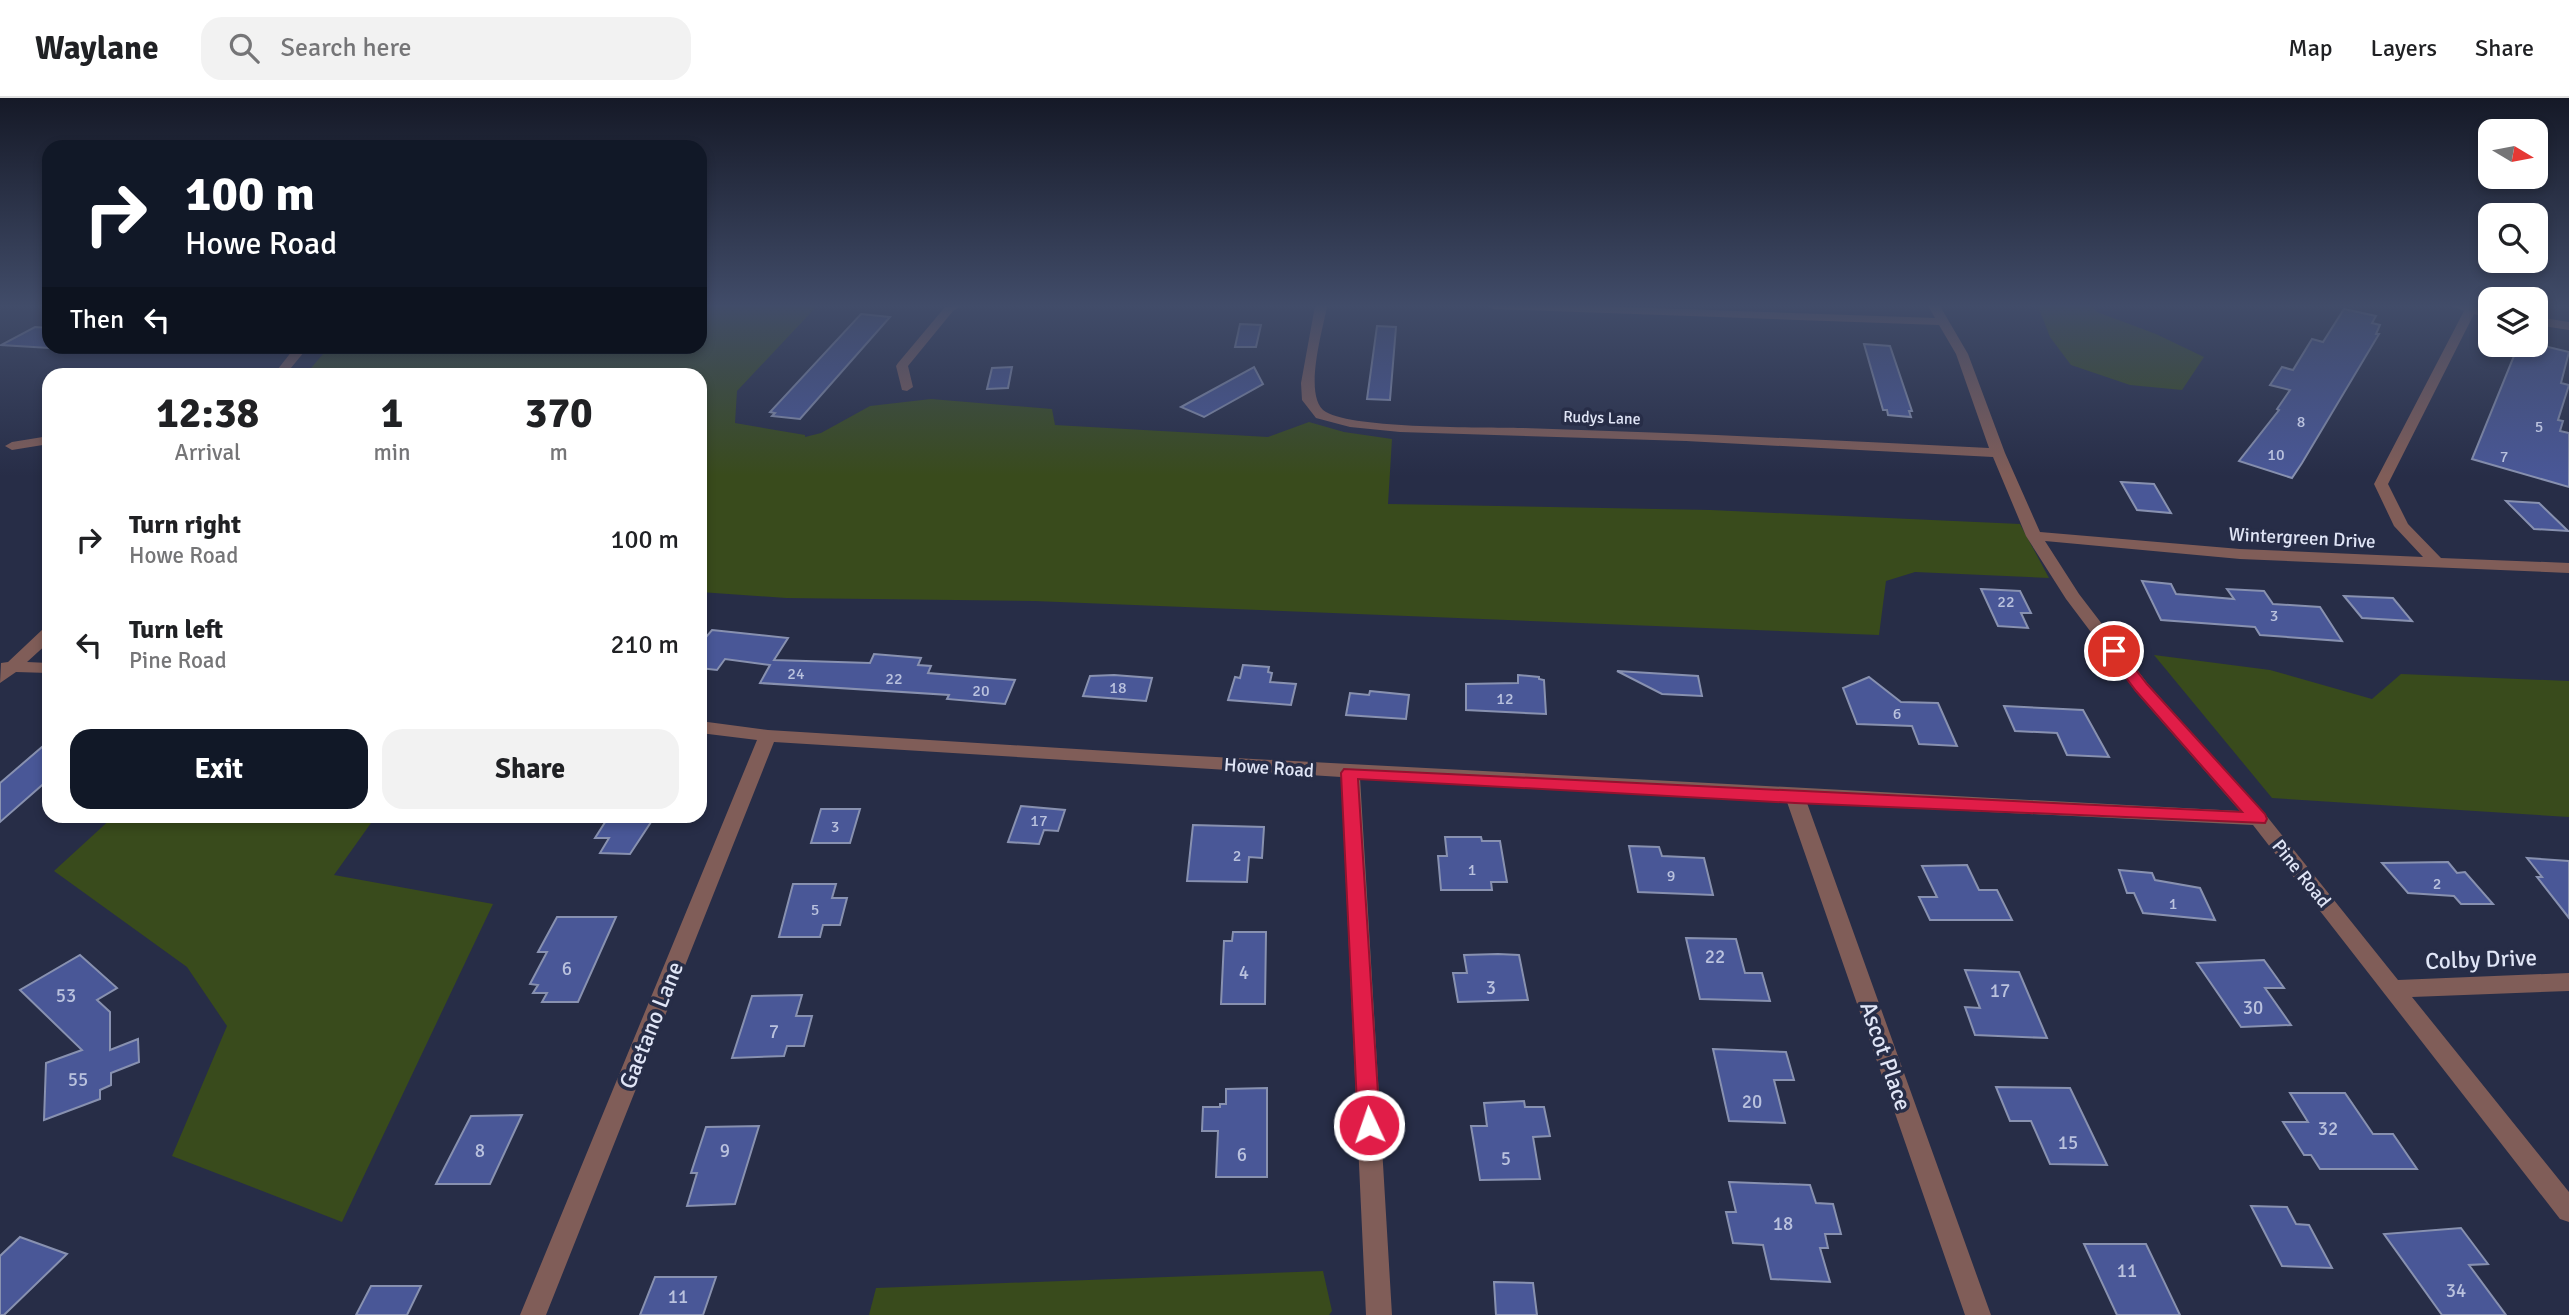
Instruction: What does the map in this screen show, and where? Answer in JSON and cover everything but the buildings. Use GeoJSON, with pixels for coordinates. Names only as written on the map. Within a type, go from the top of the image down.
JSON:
{"type":"FeatureCollection","features":[{"type":"Feature","properties":{"kind":"street"},"geometry":{"type":"LineString","coordinates":[[905,363],[902,366],[908,387]]}},
{"type":"Feature","properties":{"kind":"street","name":"Rudys Lane"},"geometry":{"type":"LineString","coordinates":[[1311,363],[1307,383],[1309,400],[1321,415],[1350,423],[1400,428],[1686,437],[1998,453]]}},
{"type":"Feature","properties":{"kind":"street","name":"Pine Road"},"geometry":{"type":"LineString","coordinates":[[1965,363],[1998,453],[2034,536],[2071,596],[2142,688],[2258,819],[2569,1211]]}},
{"type":"Feature","properties":{"kind":"street"},"geometry":{"type":"LineString","coordinates":[[2436,562],[2401,526],[2381,484],[2438,363]]}},
{"type":"Feature","properties":{"kind":"street"},"geometry":{"type":"LineString","coordinates":[[12,446],[42,441]]}},
{"type":"Feature","properties":{"kind":"street","name":"Wintergreen Drive"},"geometry":{"type":"LineString","coordinates":[[2034,536],[2240,554],[2569,568]]}},
{"type":"Feature","properties":{"kind":"street"},"geometry":{"type":"LineString","coordinates":[[0,678],[7,667],[42,639]]}},
{"type":"Feature","properties":{"kind":"street"},"geometry":{"type":"LineString","coordinates":[[7,667],[42,668]]}},
{"type":"Feature","properties":{"kind":"street","name":"Howe Road"},"geometry":{"type":"LineString","coordinates":[[707,728],[768,736],[1350,773],[2258,819]]}},
{"type":"Feature","properties":{"kind":"street","name":"Gaetano Lane"},"geometry":{"type":"LineString","coordinates":[[533,1315],[768,736]]}},
{"type":"Feature","properties":{"kind":"street"},"geometry":{"type":"LineString","coordinates":[[1350,773],[1379,1315]]}},
{"type":"Feature","properties":{"kind":"street","name":"Ascot Place"},"geometry":{"type":"LineString","coordinates":[[1795,797],[1978,1315]]}},
{"type":"Feature","properties":{"kind":"street","name":"Colby Drive"},"geometry":{"type":"LineString","coordinates":[[2395,989],[2569,982]]}},
{"type":"Feature","properties":{"kind":"green space"},"geometry":{"type":"Polygon","coordinates":[[[316,363],[764,363],[737,391],[735,423],[805,437],[821,433],[870,406],[931,399],[1052,409],[1055,425],[1268,437],[1309,422],[1344,432],[1392,439],[1388,504],[1711,510],[2020,524],[2049,578],[1915,572],[1886,581],[1879,635],[1034,601],[786,598],[707,592],[707,368],[311,368],[316,363]]]}},
{"type":"Feature","properties":{"kind":"green space"},"geometry":{"type":"Polygon","coordinates":[[[2069,363],[2200,363],[2182,390],[2130,385],[2069,363]]]}},
{"type":"Feature","properties":{"kind":"green space"},"geometry":{"type":"Polygon","coordinates":[[[2154,655],[2270,670],[2372,699],[2401,674],[2569,681],[2569,817],[2272,798],[2154,655]]]}},
{"type":"Feature","properties":{"kind":"green space"},"geometry":{"type":"Polygon","coordinates":[[[106,823],[371,823],[334,875],[493,904],[342,1222],[172,1156],[227,1026],[187,967],[54,871],[106,823]]]}},
{"type":"Feature","properties":{"kind":"green space"},"geometry":{"type":"Polygon","coordinates":[[[1323,1271],[1332,1311],[1329,1315],[869,1315],[876,1288],[1323,1271]]]}},
{"type":"Feature","properties":{"kind":"route"},"geometry":{"type":"LineString","coordinates":[[1369,1125],[1350,773],[2258,819],[2142,688],[2114,651]]}}]}
